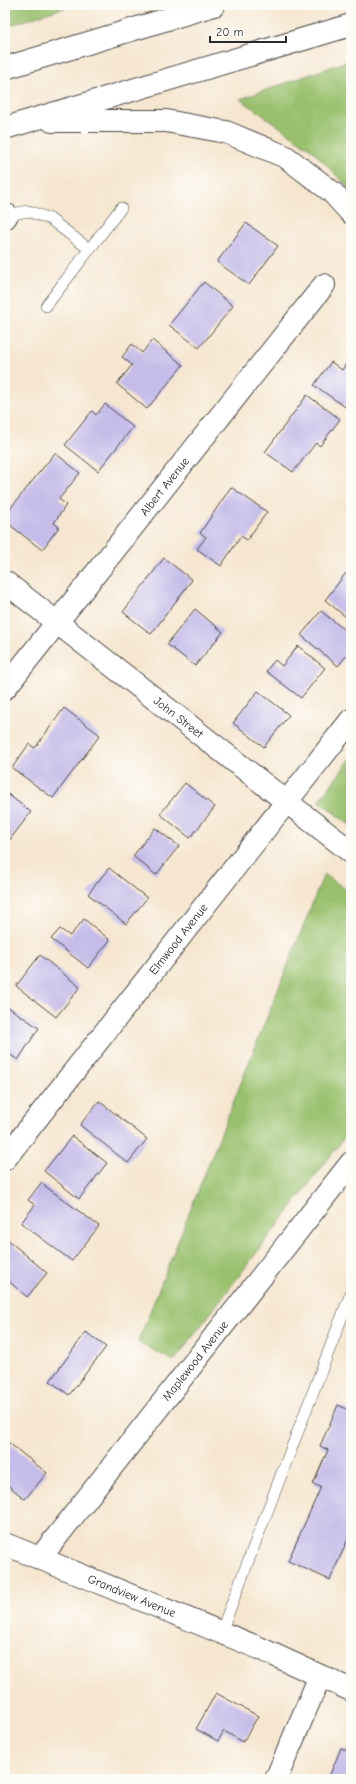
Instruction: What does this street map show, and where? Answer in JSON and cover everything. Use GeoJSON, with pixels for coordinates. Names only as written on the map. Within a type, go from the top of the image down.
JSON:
{"type":"FeatureCollection","features":[{"type":"Feature","properties":{"kind":"main road"},"geometry":{"type":"LineString","coordinates":[[5,68],[214,5]]}},
{"type":"Feature","properties":{"kind":"main road"},"geometry":{"type":"LineString","coordinates":[[5,128],[351,26]]}},
{"type":"Feature","properties":{"kind":"main road"},"geometry":{"type":"LineString","coordinates":[[27,121],[166,121],[226,132],[286,157],[332,192],[351,213]]}},
{"type":"Feature","properties":{"kind":"main road","name":"Albert Avenue"},"geometry":{"type":"LineString","coordinates":[[5,688],[324,285]]}},
{"type":"Feature","properties":{"kind":"main road","name":"John Street"},"geometry":{"type":"LineString","coordinates":[[5,582],[351,852]]}},
{"type":"Feature","properties":{"kind":"main road","name":"Elmwood Avenue"},"geometry":{"type":"LineString","coordinates":[[5,1159],[351,720]]}},
{"type":"Feature","properties":{"kind":"main road","name":"Maplewood Avenue"},"geometry":{"type":"LineString","coordinates":[[40,1558],[351,1164]]}},
{"type":"Feature","properties":{"kind":"main road","name":"Grandview Avenue"},"geometry":{"type":"LineString","coordinates":[[5,1544],[260,1648],[351,1690]]}},
{"type":"Feature","properties":{"kind":"main road"},"geometry":{"type":"LineString","coordinates":[[276,1779],[320,1676]]}},
{"type":"Feature","properties":{"kind":"lane"},"geometry":{"type":"LineString","coordinates":[[46,306],[121,208]]}},
{"type":"Feature","properties":{"kind":"lane"},"geometry":{"type":"LineString","coordinates":[[6,217],[28,211],[50,219],[89,249]]}},
{"type":"Feature","properties":{"kind":"lane"},"geometry":{"type":"LineString","coordinates":[[221,1632],[351,1293]]}},
{"type":"Feature","properties":{"kind":"green space"},"geometry":{"type":"Polygon","coordinates":[[[5,5],[72,5],[5,27],[5,5]]]}},
{"type":"Feature","properties":{"kind":"green space"},"geometry":{"type":"Polygon","coordinates":[[[351,60],[351,190],[311,149],[240,99],[351,60]]]}},
{"type":"Feature","properties":{"kind":"green space"},"geometry":{"type":"Polygon","coordinates":[[[351,758],[351,826],[319,801],[351,758]]]}},
{"type":"Feature","properties":{"kind":"green space"},"geometry":{"type":"Polygon","coordinates":[[[324,874],[351,893],[351,1129],[174,1361],[138,1342],[324,874]]]}},
{"type":"Feature","properties":{"kind":"building"},"geometry":{"type":"Polygon","coordinates":[[[246,223],[278,246],[249,285],[217,262],[246,223]]]}},
{"type":"Feature","properties":{"kind":"building"},"geometry":{"type":"Polygon","coordinates":[[[204,282],[233,306],[199,348],[169,325],[204,282]]]}},
{"type":"Feature","properties":{"kind":"building"},"geometry":{"type":"Polygon","coordinates":[[[152,340],[183,365],[147,409],[117,384],[132,365],[122,357],[132,344],[142,353],[152,340]]]}},
{"type":"Feature","properties":{"kind":"building"},"geometry":{"type":"Polygon","coordinates":[[[351,357],[351,411],[314,385],[331,362],[342,370],[351,357]]]}},
{"type":"Feature","properties":{"kind":"building"},"geometry":{"type":"Polygon","coordinates":[[[307,395],[340,419],[320,446],[316,443],[293,472],[265,452],[307,395]]]}},
{"type":"Feature","properties":{"kind":"building"},"geometry":{"type":"Polygon","coordinates":[[[105,404],[133,427],[98,471],[65,445],[92,411],[96,415],[105,404]]]}},
{"type":"Feature","properties":{"kind":"building"},"geometry":{"type":"Polygon","coordinates":[[[55,453],[80,473],[59,499],[66,505],[54,523],[59,527],[42,550],[5,521],[5,515],[55,453]]]}},
{"type":"Feature","properties":{"kind":"building"},"geometry":{"type":"Polygon","coordinates":[[[231,487],[267,512],[247,540],[241,536],[221,566],[197,549],[206,537],[200,533],[231,487]]]}},
{"type":"Feature","properties":{"kind":"building"},"geometry":{"type":"Polygon","coordinates":[[[164,558],[192,580],[151,634],[123,612],[164,558]]]}},
{"type":"Feature","properties":{"kind":"building"},"geometry":{"type":"Polygon","coordinates":[[[346,573],[351,577],[351,621],[325,600],[346,573]]]}},
{"type":"Feature","properties":{"kind":"building"},"geometry":{"type":"Polygon","coordinates":[[[195,609],[223,632],[195,666],[167,644],[195,609]]]}},
{"type":"Feature","properties":{"kind":"building"},"geometry":{"type":"Polygon","coordinates":[[[321,611],[351,635],[351,650],[338,666],[301,635],[321,611]]]}},
{"type":"Feature","properties":{"kind":"building"},"geometry":{"type":"Polygon","coordinates":[[[298,646],[325,668],[301,698],[266,671],[275,660],[282,666],[298,646]]]}},
{"type":"Feature","properties":{"kind":"building"},"geometry":{"type":"Polygon","coordinates":[[[258,691],[289,715],[264,747],[233,723],[258,691]]]}},
{"type":"Feature","properties":{"kind":"building"},"geometry":{"type":"Polygon","coordinates":[[[64,708],[100,735],[53,798],[12,768],[29,744],[35,748],[64,708]]]}},
{"type":"Feature","properties":{"kind":"building"},"geometry":{"type":"Polygon","coordinates":[[[185,783],[215,807],[190,838],[160,814],[185,783]]]}},
{"type":"Feature","properties":{"kind":"building"},"geometry":{"type":"Polygon","coordinates":[[[5,792],[31,812],[5,846],[5,792]]]}},
{"type":"Feature","properties":{"kind":"building"},"geometry":{"type":"Polygon","coordinates":[[[155,828],[179,846],[156,875],[133,856],[155,828]]]}},
{"type":"Feature","properties":{"kind":"building"},"geometry":{"type":"Polygon","coordinates":[[[109,868],[147,898],[126,924],[88,894],[109,868]]]}},
{"type":"Feature","properties":{"kind":"building"},"geometry":{"type":"Polygon","coordinates":[[[84,919],[110,940],[88,968],[51,939],[60,929],[70,936],[84,919]]]}},
{"type":"Feature","properties":{"kind":"building"},"geometry":{"type":"Polygon","coordinates":[[[40,955],[80,987],[56,1017],[16,986],[40,955]]]}},
{"type":"Feature","properties":{"kind":"building"},"geometry":{"type":"Polygon","coordinates":[[[5,1005],[39,1028],[18,1060],[5,1051],[5,1005]]]}},
{"type":"Feature","properties":{"kind":"building"},"geometry":{"type":"Polygon","coordinates":[[[99,1101],[147,1139],[128,1163],[80,1125],[99,1101]]]}},
{"type":"Feature","properties":{"kind":"building"},"geometry":{"type":"Polygon","coordinates":[[[72,1136],[107,1163],[79,1199],[44,1171],[72,1136]]]}},
{"type":"Feature","properties":{"kind":"building"},"geometry":{"type":"Polygon","coordinates":[[[41,1183],[99,1226],[72,1261],[21,1223],[35,1205],[28,1200],[41,1183]]]}},
{"type":"Feature","properties":{"kind":"building"},"geometry":{"type":"Polygon","coordinates":[[[8,1240],[47,1273],[27,1297],[5,1278],[5,1243],[8,1240]]]}},
{"type":"Feature","properties":{"kind":"building"},"geometry":{"type":"Polygon","coordinates":[[[86,1332],[106,1347],[69,1395],[50,1381],[86,1332]]]}},
{"type":"Feature","properties":{"kind":"building"},"geometry":{"type":"Polygon","coordinates":[[[338,1405],[351,1411],[351,1532],[330,1580],[288,1561],[321,1487],[313,1484],[328,1450],[320,1446],[338,1405]]]}},
{"type":"Feature","properties":{"kind":"building"},"geometry":{"type":"Polygon","coordinates":[[[9,1443],[47,1473],[25,1499],[5,1483],[5,1448],[9,1443]]]}},
{"type":"Feature","properties":{"kind":"building"},"geometry":{"type":"Polygon","coordinates":[[[216,1693],[258,1716],[243,1742],[224,1731],[218,1741],[196,1729],[216,1693]]]}},
{"type":"Feature","properties":{"kind":"building"},"geometry":{"type":"Polygon","coordinates":[[[341,1748],[351,1753],[351,1779],[328,1779],[341,1748]]]}}]}
